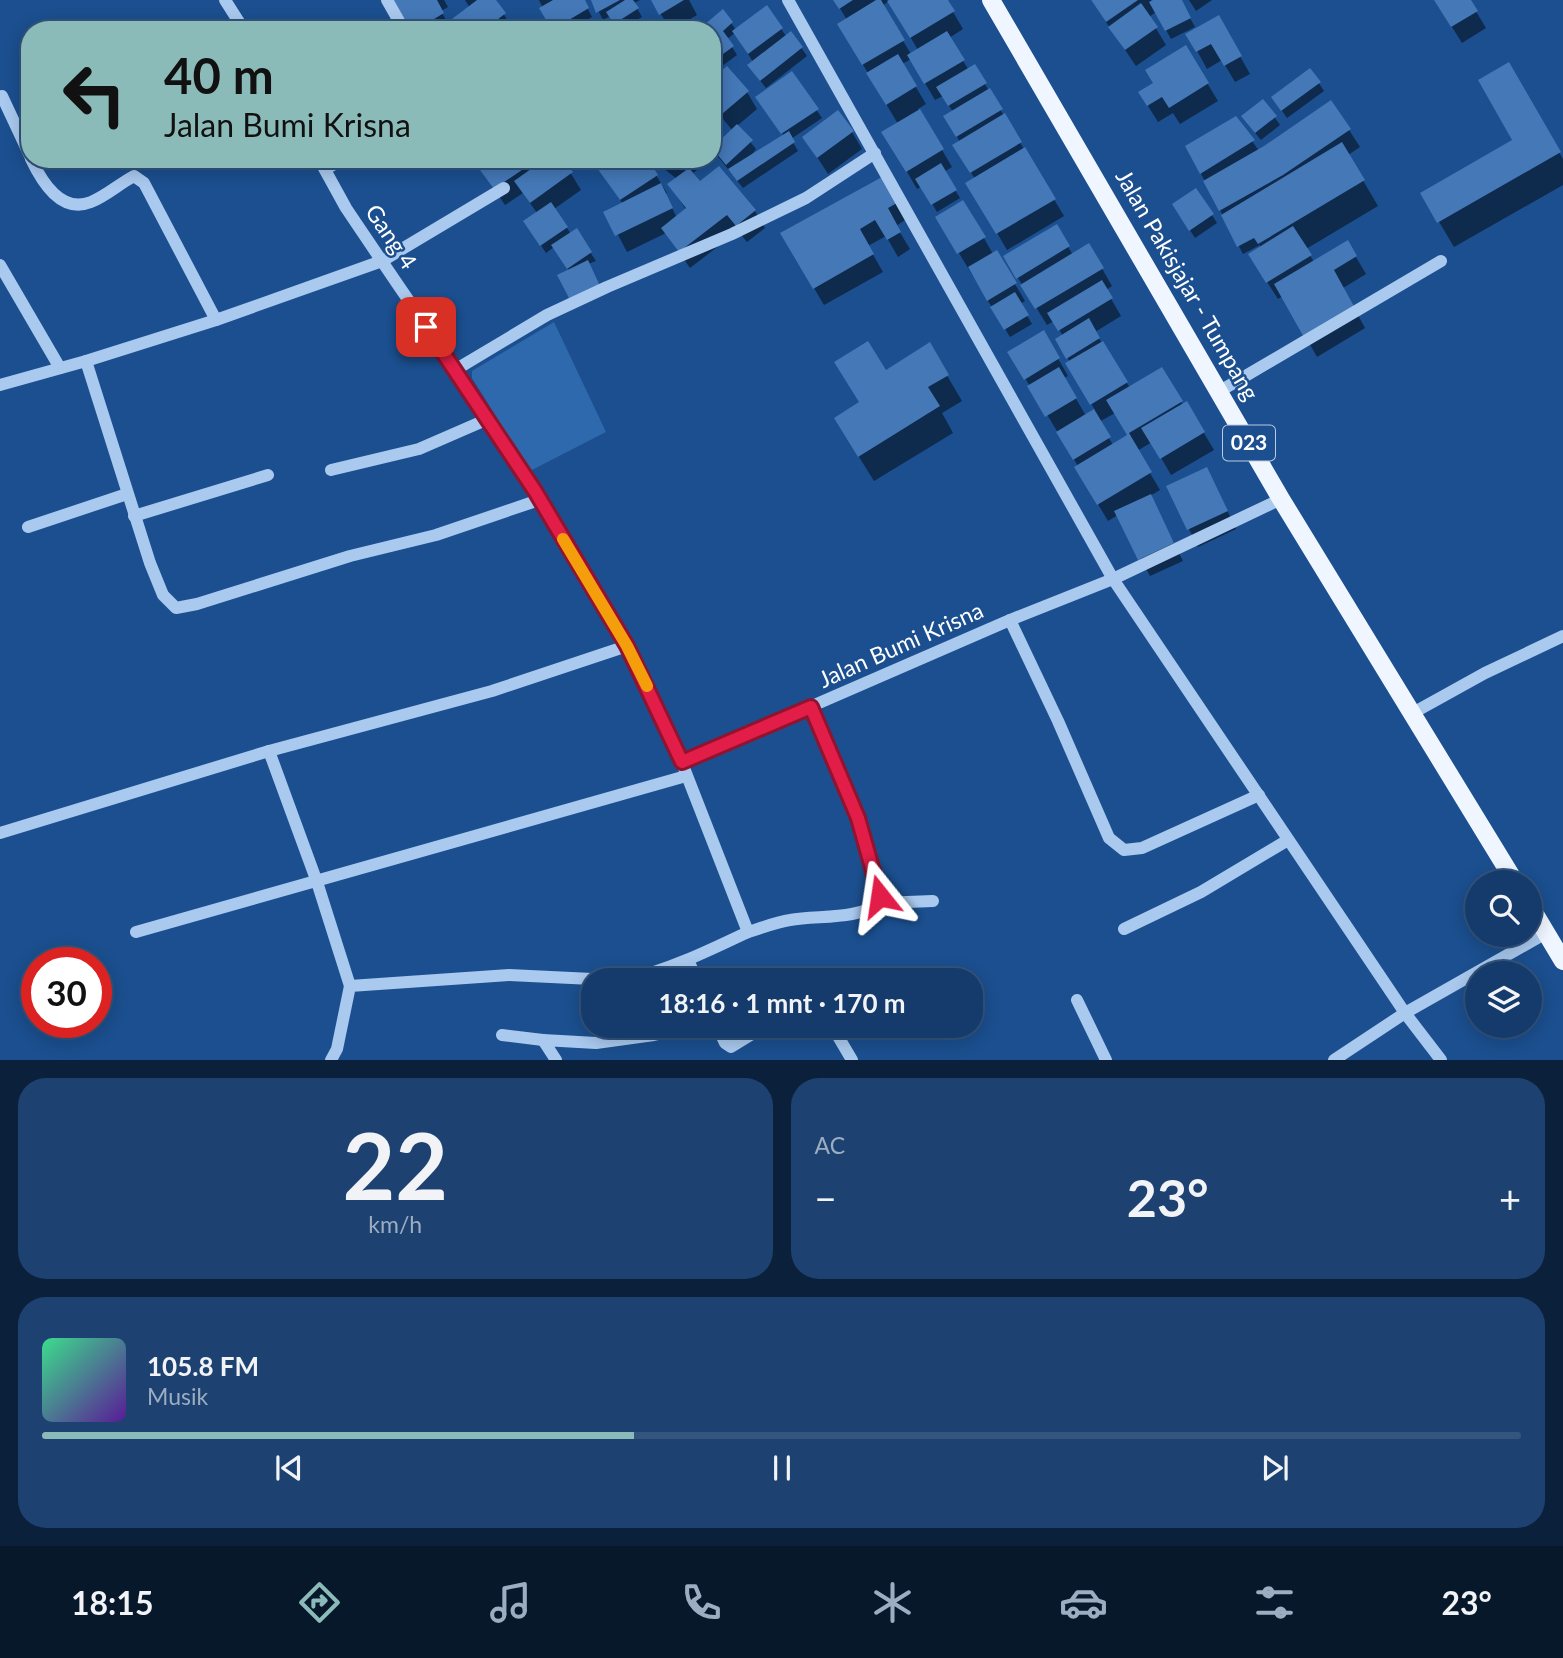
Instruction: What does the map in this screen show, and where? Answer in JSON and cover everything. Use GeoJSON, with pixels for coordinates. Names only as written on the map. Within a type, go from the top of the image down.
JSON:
{"type":"FeatureCollection","features":[{"type":"Feature","properties":{"kind":"main road","name":"Jalan Pakisjajar - Tumpang"},"geometry":{"type":"LineString","coordinates":[[991,0],[1281,499],[1508,870]]}},
{"type":"Feature","properties":{"kind":"main road"},"geometry":{"type":"LineString","coordinates":[[1542,926],[1563,961]]}},
{"type":"Feature","properties":{"kind":"street"},"geometry":{"type":"LineString","coordinates":[[225,0],[238,21]]}},
{"type":"Feature","properties":{"kind":"street"},"geometry":{"type":"LineString","coordinates":[[387,0],[399,21]]}},
{"type":"Feature","properties":{"kind":"street"},"geometry":{"type":"LineString","coordinates":[[788,0],[1113,579],[1405,1013],[1441,1059]]}},
{"type":"Feature","properties":{"kind":"street"},"geometry":{"type":"LineString","coordinates":[[2,96],[21,138]]}},
{"type":"Feature","properties":{"kind":"street"},"geometry":{"type":"LineString","coordinates":[[748,932],[682,762],[627,646],[539,500],[455,370],[547,315],[806,198],[875,153]]}},
{"type":"Feature","properties":{"kind":"street"},"geometry":{"type":"LineString","coordinates":[[35,168],[53,195],[81,204],[92,201],[134,176],[144,183],[216,320]]}},
{"type":"Feature","properties":{"kind":"street","name":"Gang 4"},"geometry":{"type":"LineString","coordinates":[[324,168],[346,208],[455,370]]}},
{"type":"Feature","properties":{"kind":"street"},"geometry":{"type":"LineString","coordinates":[[0,385],[216,320],[382,261],[504,188]]}},
{"type":"Feature","properties":{"kind":"street"},"geometry":{"type":"LineString","coordinates":[[1220,391],[1441,261]]}},
{"type":"Feature","properties":{"kind":"street"},"geometry":{"type":"LineString","coordinates":[[0,265],[60,369]]}},
{"type":"Feature","properties":{"kind":"street"},"geometry":{"type":"LineString","coordinates":[[86,361],[134,516],[163,595],[176,608],[197,604],[351,556],[436,536],[539,500]]}},
{"type":"Feature","properties":{"kind":"street"},"geometry":{"type":"LineString","coordinates":[[331,470],[419,449],[488,419]]}},
{"type":"Feature","properties":{"kind":"street"},"geometry":{"type":"LineString","coordinates":[[134,516],[268,475]]}},
{"type":"Feature","properties":{"kind":"street"},"geometry":{"type":"LineString","coordinates":[[27,527],[127,494]]}},
{"type":"Feature","properties":{"kind":"street","name":"Jalan Bumi Krisna"},"geometry":{"type":"LineString","coordinates":[[682,762],[1010,620],[1113,579],[1281,499]]}},
{"type":"Feature","properties":{"kind":"street"},"geometry":{"type":"LineString","coordinates":[[1010,620],[1109,838],[1124,850],[1142,848],[1259,795]]}},
{"type":"Feature","properties":{"kind":"street"},"geometry":{"type":"LineString","coordinates":[[1411,714],[1485,673],[1563,636]]}},
{"type":"Feature","properties":{"kind":"street"},"geometry":{"type":"LineString","coordinates":[[0,833],[270,751],[492,691],[627,646]]}},
{"type":"Feature","properties":{"kind":"street"},"geometry":{"type":"LineString","coordinates":[[811,707],[858,818],[881,903]]}},
{"type":"Feature","properties":{"kind":"street"},"geometry":{"type":"LineString","coordinates":[[270,751],[317,882],[350,986],[337,1049],[331,1059]]}},
{"type":"Feature","properties":{"kind":"street"},"geometry":{"type":"LineString","coordinates":[[136,932],[686,776]]}},
{"type":"Feature","properties":{"kind":"street"},"geometry":{"type":"LineString","coordinates":[[1124,929],[1201,892],[1289,840]]}},
{"type":"Feature","properties":{"kind":"street"},"geometry":{"type":"LineString","coordinates":[[669,968],[748,932],[790,920],[857,912],[874,908],[881,903],[933,901]]}},
{"type":"Feature","properties":{"kind":"street"},"geometry":{"type":"LineString","coordinates":[[1334,1059],[1405,1013],[1546,933]]}},
{"type":"Feature","properties":{"kind":"street"},"geometry":{"type":"LineString","coordinates":[[688,960],[692,968]]}},
{"type":"Feature","properties":{"kind":"street"},"geometry":{"type":"LineString","coordinates":[[350,986],[509,975],[581,978]]}},
{"type":"Feature","properties":{"kind":"street"},"geometry":{"type":"LineString","coordinates":[[1077,1000],[1106,1059]]}},
{"type":"Feature","properties":{"kind":"street"},"geometry":{"type":"LineString","coordinates":[[502,1035],[596,1043],[632,1038]]}},
{"type":"Feature","properties":{"kind":"street"},"geometry":{"type":"LineString","coordinates":[[722,1038],[731,1047],[746,1038]]}},
{"type":"Feature","properties":{"kind":"street"},"geometry":{"type":"LineString","coordinates":[[839,1038],[852,1059]]}},
{"type":"Feature","properties":{"kind":"street"},"geometry":{"type":"LineString","coordinates":[[543,1040],[556,1059]]}},
{"type":"Feature","properties":{"kind":"shaded area"},"geometry":{"type":"Polygon","coordinates":[[[554,322],[606,432],[530,471],[472,378],[472,371],[554,322]]]}},
{"type":"Feature","properties":{"kind":"building"},"geometry":{"type":"Polygon","coordinates":[[[393,0],[437,0],[444,13],[431,21],[406,21],[393,0]]]}},
{"type":"Feature","properties":{"kind":"building"},"geometry":{"type":"Polygon","coordinates":[[[477,0],[496,0],[506,13],[496,21],[452,19],[477,0]]]}},
{"type":"Feature","properties":{"kind":"building"},"geometry":{"type":"Polygon","coordinates":[[[553,0],[585,0],[589,8],[567,21],[547,21],[539,8],[553,0]]]}},
{"type":"Feature","properties":{"kind":"building"},"geometry":{"type":"Polygon","coordinates":[[[591,0],[620,0],[596,13],[591,0]]]}},
{"type":"Feature","properties":{"kind":"building"},"geometry":{"type":"Polygon","coordinates":[[[625,0],[633,0],[639,8],[619,21],[612,21],[606,12],[625,0]]]}},
{"type":"Feature","properties":{"kind":"building"},"geometry":{"type":"Polygon","coordinates":[[[651,0],[684,0],[659,15],[651,0]]]}},
{"type":"Feature","properties":{"kind":"building"},"geometry":{"type":"Polygon","coordinates":[[[833,0],[853,0],[839,9],[833,0]]]}},
{"type":"Feature","properties":{"kind":"building"},"geometry":{"type":"Polygon","coordinates":[[[876,0],[881,0],[905,40],[862,65],[837,24],[876,0]]]}},
{"type":"Feature","properties":{"kind":"building"},"geometry":{"type":"Polygon","coordinates":[[[948,0],[955,11],[910,38],[887,1],[948,0]]]}},
{"type":"Feature","properties":{"kind":"building"},"geometry":{"type":"Polygon","coordinates":[[[1091,0],[1138,0],[1106,22],[1091,0]]]}},
{"type":"Feature","properties":{"kind":"building"},"geometry":{"type":"Polygon","coordinates":[[[1182,0],[1191,18],[1165,31],[1149,2],[1182,0]]]}},
{"type":"Feature","properties":{"kind":"building"},"geometry":{"type":"Polygon","coordinates":[[[1434,0],[1471,0],[1478,11],[1451,27],[1434,0]]]}},
{"type":"Feature","properties":{"kind":"building"},"geometry":{"type":"Polygon","coordinates":[[[1141,3],[1158,27],[1125,50],[1108,27],[1141,3]]]}},
{"type":"Feature","properties":{"kind":"building"},"geometry":{"type":"Polygon","coordinates":[[[767,5],[783,28],[748,54],[732,31],[767,5]]]}},
{"type":"Feature","properties":{"kind":"building"},"geometry":{"type":"Polygon","coordinates":[[[723,9],[733,22],[723,31],[734,46],[721,55],[721,21],[709,21],[723,9]]]}},
{"type":"Feature","properties":{"kind":"building"},"geometry":{"type":"Polygon","coordinates":[[[1219,15],[1242,56],[1224,66],[1211,44],[1196,52],[1185,34],[1219,15]]]}},
{"type":"Feature","properties":{"kind":"building"},"geometry":{"type":"Polygon","coordinates":[[[791,31],[803,47],[760,81],[747,65],[791,31]]]}},
{"type":"Feature","properties":{"kind":"building"},"geometry":{"type":"Polygon","coordinates":[[[947,31],[965,60],[924,84],[907,55],[947,31]]]}},
{"type":"Feature","properties":{"kind":"building"},"geometry":{"type":"Polygon","coordinates":[[[1186,45],[1209,83],[1169,108],[1162,97],[1147,106],[1138,92],[1153,83],[1145,70],[1186,45]]]}},
{"type":"Feature","properties":{"kind":"building"},"geometry":{"type":"Polygon","coordinates":[[[898,54],[917,86],[886,105],[866,73],[898,54]]]}},
{"type":"Feature","properties":{"kind":"building"},"geometry":{"type":"Polygon","coordinates":[[[1509,62],[1561,152],[1437,223],[1420,193],[1512,140],[1478,80],[1509,62]]]}},
{"type":"Feature","properties":{"kind":"building"},"geometry":{"type":"Polygon","coordinates":[[[975,64],[987,83],[948,106],[936,87],[975,64]]]}},
{"type":"Feature","properties":{"kind":"building"},"geometry":{"type":"Polygon","coordinates":[[[727,66],[749,91],[722,114],[721,113],[721,71],[727,66]]]}},
{"type":"Feature","properties":{"kind":"building"},"geometry":{"type":"Polygon","coordinates":[[[1310,68],[1321,82],[1281,111],[1271,97],[1310,68]]]}},
{"type":"Feature","properties":{"kind":"building"},"geometry":{"type":"Polygon","coordinates":[[[792,71],[819,109],[781,134],[755,97],[792,71]]]}},
{"type":"Feature","properties":{"kind":"building"},"geometry":{"type":"Polygon","coordinates":[[[990,88],[1003,109],[956,137],[943,116],[990,88]]]}},
{"type":"Feature","properties":{"kind":"building"},"geometry":{"type":"Polygon","coordinates":[[[1263,99],[1277,116],[1255,133],[1241,116],[1263,99]]]}},
{"type":"Feature","properties":{"kind":"building"},"geometry":{"type":"Polygon","coordinates":[[[1331,100],[1351,129],[1283,175],[1219,211],[1203,181],[1264,146],[1331,100]]]}},
{"type":"Feature","properties":{"kind":"building"},"geometry":{"type":"Polygon","coordinates":[[[920,109],[944,149],[906,172],[881,132],[920,109]]]}},
{"type":"Feature","properties":{"kind":"building"},"geometry":{"type":"Polygon","coordinates":[[[838,110],[854,131],[817,158],[802,137],[838,110]]]}},
{"type":"Feature","properties":{"kind":"building"},"geometry":{"type":"Polygon","coordinates":[[[1005,113],[1022,142],[970,173],[952,145],[1005,113]]]}},
{"type":"Feature","properties":{"kind":"building"},"geometry":{"type":"Polygon","coordinates":[[[1236,116],[1255,140],[1200,174],[1185,146],[1236,116]]]}},
{"type":"Feature","properties":{"kind":"building"},"geometry":{"type":"Polygon","coordinates":[[[737,124],[753,140],[726,165],[721,159],[721,139],[737,124]]]}},
{"type":"Feature","properties":{"kind":"building"},"geometry":{"type":"Polygon","coordinates":[[[789,131],[795,142],[737,181],[728,169],[789,131]]]}},
{"type":"Feature","properties":{"kind":"building"},"geometry":{"type":"Polygon","coordinates":[[[1342,142],[1365,180],[1258,244],[1254,238],[1237,247],[1221,215],[1342,142]]]}},
{"type":"Feature","properties":{"kind":"building"},"geometry":{"type":"Polygon","coordinates":[[[1025,147],[1056,199],[996,234],[965,183],[1025,147]]]}},
{"type":"Feature","properties":{"kind":"building"},"geometry":{"type":"Polygon","coordinates":[[[941,163],[957,190],[931,205],[915,179],[941,163]]]}},
{"type":"Feature","properties":{"kind":"building"},"geometry":{"type":"Polygon","coordinates":[[[483,168],[525,168],[494,189],[480,170],[483,168]]]}},
{"type":"Feature","properties":{"kind":"building"},"geometry":{"type":"Polygon","coordinates":[[[532,168],[570,168],[573,172],[530,203],[514,181],[532,168]]]}},
{"type":"Feature","properties":{"kind":"building"},"geometry":{"type":"Polygon","coordinates":[[[597,168],[654,168],[658,175],[620,200],[597,168]]]}},
{"type":"Feature","properties":{"kind":"building"},"geometry":{"type":"Polygon","coordinates":[[[689,168],[700,181],[716,168],[721,168],[756,210],[736,226],[727,215],[679,252],[661,228],[686,208],[667,184],[689,168]]]}},
{"type":"Feature","properties":{"kind":"building"},"geometry":{"type":"Polygon","coordinates":[[[882,177],[897,203],[888,208],[901,232],[887,240],[875,220],[860,229],[874,254],[813,289],[780,233],[882,177]]]}},
{"type":"Feature","properties":{"kind":"building"},"geometry":{"type":"Polygon","coordinates":[[[661,183],[673,208],[615,236],[603,212],[661,183]]]}},
{"type":"Feature","properties":{"kind":"building"},"geometry":{"type":"Polygon","coordinates":[[[1196,188],[1214,214],[1189,231],[1172,204],[1196,188]]]}},
{"type":"Feature","properties":{"kind":"building"},"geometry":{"type":"Polygon","coordinates":[[[963,200],[986,237],[957,254],[935,217],[963,200]]]}},
{"type":"Feature","properties":{"kind":"building"},"geometry":{"type":"Polygon","coordinates":[[[551,202],[568,227],[540,246],[523,221],[551,202]]]}},
{"type":"Feature","properties":{"kind":"building"},"geometry":{"type":"Polygon","coordinates":[[[1057,224],[1070,246],[1016,279],[1003,256],[1057,224]]]}},
{"type":"Feature","properties":{"kind":"building"},"geometry":{"type":"Polygon","coordinates":[[[1293,226],[1312,255],[1266,283],[1248,254],[1293,226]]]}},
{"type":"Feature","properties":{"kind":"building"},"geometry":{"type":"Polygon","coordinates":[[[577,228],[592,252],[567,269],[551,245],[577,228]]]}},
{"type":"Feature","properties":{"kind":"building"},"geometry":{"type":"Polygon","coordinates":[[[1348,240],[1357,256],[1334,270],[1356,310],[1306,341],[1274,284],[1348,240]]]}},
{"type":"Feature","properties":{"kind":"building"},"geometry":{"type":"Polygon","coordinates":[[[1089,243],[1104,268],[1035,309],[1020,285],[1089,243]]]}},
{"type":"Feature","properties":{"kind":"building"},"geometry":{"type":"Polygon","coordinates":[[[997,250],[1017,283],[987,301],[968,267],[997,250]]]}},
{"type":"Feature","properties":{"kind":"building"},"geometry":{"type":"Polygon","coordinates":[[[588,260],[600,286],[570,300],[557,275],[588,260]]]}},
{"type":"Feature","properties":{"kind":"building"},"geometry":{"type":"Polygon","coordinates":[[[1102,280],[1113,298],[1058,331],[1047,313],[1102,280]]]}},
{"type":"Feature","properties":{"kind":"building"},"geometry":{"type":"Polygon","coordinates":[[[1015,292],[1029,315],[1004,330],[990,307],[1015,292]]]}},
{"type":"Feature","properties":{"kind":"building"},"geometry":{"type":"Polygon","coordinates":[[[1089,318],[1100,338],[1066,359],[1055,339],[1089,318]]]}},
{"type":"Feature","properties":{"kind":"building"},"geometry":{"type":"Polygon","coordinates":[[[1044,330],[1060,358],[1024,380],[1007,352],[1044,330]]]}},
{"type":"Feature","properties":{"kind":"building"},"geometry":{"type":"Polygon","coordinates":[[[868,341],[886,370],[930,342],[949,375],[928,387],[940,406],[858,457],[834,418],[859,402],[834,362],[868,341]]]}},
{"type":"Feature","properties":{"kind":"building"},"geometry":{"type":"Polygon","coordinates":[[[1103,341],[1128,382],[1090,405],[1065,363],[1103,341]]]}},
{"type":"Feature","properties":{"kind":"building"},"geometry":{"type":"Polygon","coordinates":[[[1059,367],[1077,398],[1045,417],[1027,386],[1059,367]]]}},
{"type":"Feature","properties":{"kind":"building"},"geometry":{"type":"Polygon","coordinates":[[[1162,367],[1183,401],[1129,433],[1152,472],[1097,505],[1074,467],[1127,435],[1106,400],[1162,367]]]}},
{"type":"Feature","properties":{"kind":"building"},"geometry":{"type":"Polygon","coordinates":[[[1187,401],[1205,432],[1160,459],[1141,428],[1187,401]]]}},
{"type":"Feature","properties":{"kind":"building"},"geometry":{"type":"Polygon","coordinates":[[[1094,409],[1111,437],[1073,460],[1056,432],[1094,409]]]}},
{"type":"Feature","properties":{"kind":"building"},"geometry":{"type":"Polygon","coordinates":[[[1207,467],[1228,511],[1187,530],[1166,486],[1207,467]]]}},
{"type":"Feature","properties":{"kind":"building"},"geometry":{"type":"Polygon","coordinates":[[[1151,494],[1174,543],[1138,560],[1114,511],[1151,494]]]}},
{"type":"Feature","properties":{"kind":"slow traffic"},"geometry":{"type":"LineString","coordinates":[[563,539],[627,646],[647,686]]}},
{"type":"Feature","properties":{"kind":"route"},"geometry":{"type":"LineString","coordinates":[[426,327],[535,491],[627,646],[682,762],[811,707],[858,818],[880,896]]}}]}
